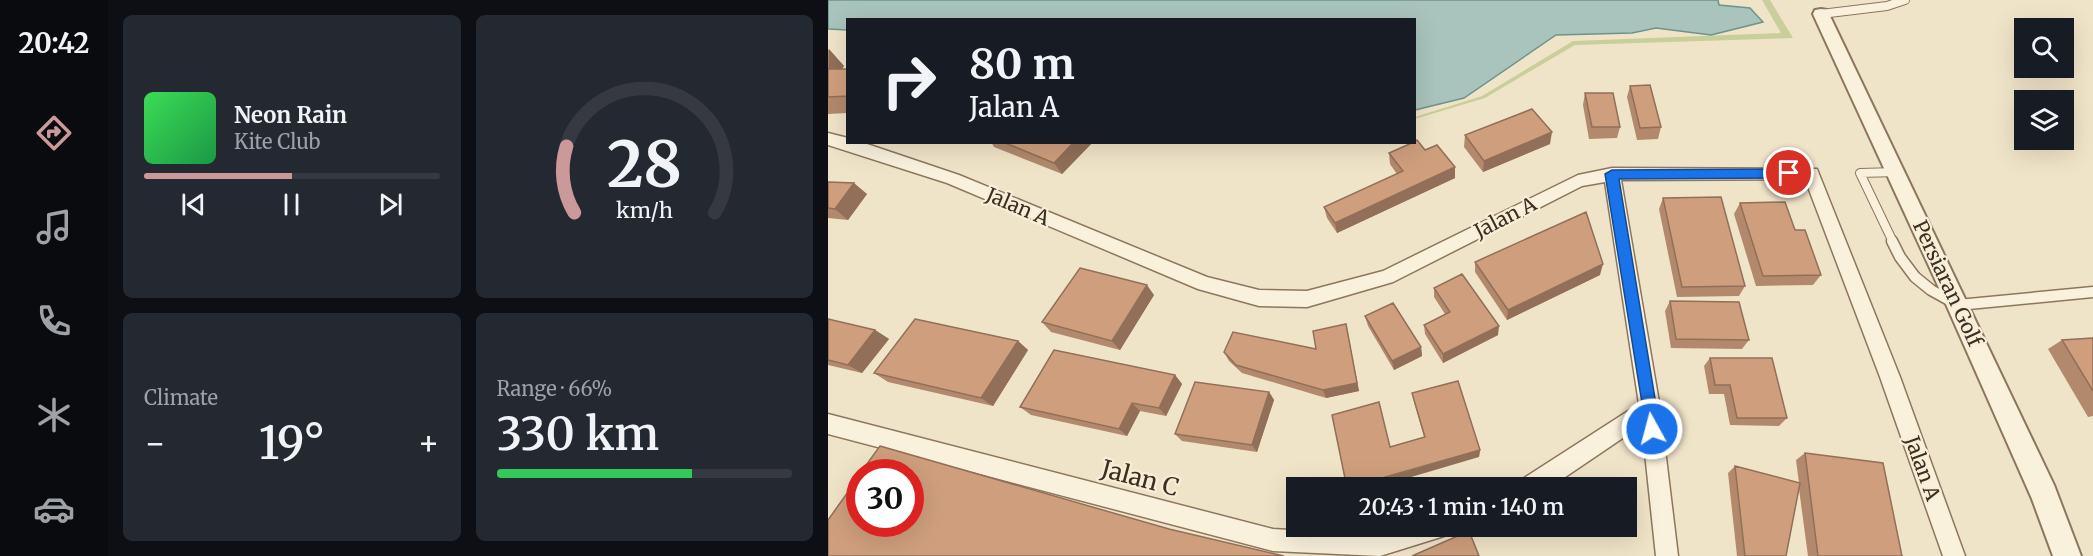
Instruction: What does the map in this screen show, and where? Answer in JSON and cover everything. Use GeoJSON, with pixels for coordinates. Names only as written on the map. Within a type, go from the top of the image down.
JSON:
{"type":"FeatureCollection","features":[{"type":"Feature","properties":{"kind":"street","name":"Persiaran Golf"},"geometry":{"type":"LineString","coordinates":[[1821,14],[1958,305],[2044,495],[2067,556]]}},
{"type":"Feature","properties":{"kind":"street","name":"Jalan A"},"geometry":{"type":"LineString","coordinates":[[828,140],[846,143]]}},
{"type":"Feature","properties":{"kind":"street","name":"Jalan A"},"geometry":{"type":"LineString","coordinates":[[848,144],[953,179],[1204,284],[1259,298],[1307,299],[1387,277],[1578,181],[1612,174],[1811,173],[1890,377],[1954,556]]}},
{"type":"Feature","properties":{"kind":"street"},"geometry":{"type":"LineString","coordinates":[[1612,174],[1650,408],[1667,556]]}},
{"type":"Feature","properties":{"kind":"street"},"geometry":{"type":"LineString","coordinates":[[1546,477],[1650,408]]}},
{"type":"Feature","properties":{"kind":"street","name":"Jalan C"},"geometry":{"type":"LineString","coordinates":[[828,424],[1273,540],[1376,546],[1405,537]]}},
{"type":"Feature","properties":{"kind":"lane"},"geometry":{"type":"LineString","coordinates":[[1821,14],[1887,6],[1905,0]]}},
{"type":"Feature","properties":{"kind":"lane"},"geometry":{"type":"LineString","coordinates":[[1897,172],[1860,173],[1900,257],[1915,277],[1932,290],[1958,305],[2093,292]]}},
{"type":"Feature","properties":{"kind":"green space"},"geometry":{"type":"Polygon","coordinates":[[[1762,0],[1770,0],[1793,38],[1575,45],[1485,98],[1416,119],[1416,117],[1482,96],[1573,41],[1781,33],[1762,0]]]}},
{"type":"Feature","properties":{"kind":"water"},"geometry":{"type":"Polygon","coordinates":[[[828,0],[1718,0],[1719,5],[1750,8],[1763,22],[1711,35],[1656,28],[1632,33],[1556,35],[1464,98],[1416,110],[1416,18],[846,18],[846,30],[828,29],[828,0]]]}},
{"type":"Feature","properties":{"kind":"building"},"geometry":{"type":"Polygon","coordinates":[[[828,69],[846,69],[846,96],[828,97],[828,69]]]}},
{"type":"Feature","properties":{"kind":"building"},"geometry":{"type":"Polygon","coordinates":[[[1650,85],[1661,127],[1640,128],[1630,86],[1650,85]]]}},
{"type":"Feature","properties":{"kind":"building"},"geometry":{"type":"Polygon","coordinates":[[[1585,93],[1613,93],[1620,127],[1592,127],[1585,93]]]}},
{"type":"Feature","properties":{"kind":"building"},"geometry":{"type":"Polygon","coordinates":[[[1532,109],[1552,132],[1484,161],[1465,135],[1532,109]]]}},
{"type":"Feature","properties":{"kind":"building"},"geometry":{"type":"Polygon","coordinates":[[[1416,141],[1425,150],[1437,145],[1455,167],[1335,223],[1324,207],[1403,171],[1389,153],[1409,144],[1416,144],[1416,141]]]}},
{"type":"Feature","properties":{"kind":"building"},"geometry":{"type":"Polygon","coordinates":[[[1008,144],[1072,144],[1054,163],[1008,144]]]}},
{"type":"Feature","properties":{"kind":"building"},"geometry":{"type":"Polygon","coordinates":[[[828,182],[854,183],[835,209],[828,208],[828,182]]]}},
{"type":"Feature","properties":{"kind":"building"},"geometry":{"type":"Polygon","coordinates":[[[1721,197],[1745,286],[1682,287],[1663,198],[1721,197]]]}},
{"type":"Feature","properties":{"kind":"building"},"geometry":{"type":"Polygon","coordinates":[[[1785,202],[1795,230],[1805,230],[1821,275],[1763,276],[1740,203],[1785,202]]]}},
{"type":"Feature","properties":{"kind":"building"},"geometry":{"type":"Polygon","coordinates":[[[1586,212],[1603,264],[1508,310],[1475,262],[1586,212]]]}},
{"type":"Feature","properties":{"kind":"building"},"geometry":{"type":"Polygon","coordinates":[[[1080,268],[1147,285],[1112,341],[1042,322],[1080,268]]]}},
{"type":"Feature","properties":{"kind":"building"},"geometry":{"type":"Polygon","coordinates":[[[1462,274],[1499,326],[1443,354],[1424,325],[1450,312],[1434,288],[1462,274]]]}},
{"type":"Feature","properties":{"kind":"building"},"geometry":{"type":"Polygon","coordinates":[[[1670,301],[1739,302],[1749,340],[1676,339],[1670,301]]]}},
{"type":"Feature","properties":{"kind":"building"},"geometry":{"type":"Polygon","coordinates":[[[1393,303],[1421,347],[1392,361],[1365,316],[1393,303]]]}},
{"type":"Feature","properties":{"kind":"building"},"geometry":{"type":"Polygon","coordinates":[[[828,319],[875,330],[848,365],[828,360],[828,319]]]}},
{"type":"Feature","properties":{"kind":"building"},"geometry":{"type":"Polygon","coordinates":[[[915,319],[1018,341],[981,398],[874,373],[915,319]]]}},
{"type":"Feature","properties":{"kind":"building"},"geometry":{"type":"Polygon","coordinates":[[[1346,324],[1357,383],[1323,390],[1236,365],[1224,352],[1233,332],[1316,349],[1313,331],[1346,324]]]}},
{"type":"Feature","properties":{"kind":"building"},"geometry":{"type":"Polygon","coordinates":[[[2093,338],[2093,391],[2062,340],[2093,338]]]}},
{"type":"Feature","properties":{"kind":"building"},"geometry":{"type":"Polygon","coordinates":[[[1054,350],[1175,375],[1159,408],[1132,403],[1119,429],[1020,407],[1054,350]]]}},
{"type":"Feature","properties":{"kind":"building"},"geometry":{"type":"Polygon","coordinates":[[[1710,358],[1772,358],[1787,418],[1737,418],[1730,385],[1715,385],[1710,358]]]}},
{"type":"Feature","properties":{"kind":"building"},"geometry":{"type":"Polygon","coordinates":[[[1458,381],[1480,450],[1386,477],[1345,477],[1332,415],[1379,402],[1390,447],[1425,437],[1412,393],[1458,381]]]}},
{"type":"Feature","properties":{"kind":"building"},"geometry":{"type":"Polygon","coordinates":[[[1195,382],[1269,392],[1252,445],[1175,434],[1195,382]]]}},
{"type":"Feature","properties":{"kind":"building"},"geometry":{"type":"Polygon","coordinates":[[[880,446],[1169,529],[1284,556],[828,556],[828,520],[846,495],[846,537],[924,537],[924,459],[870,459],[880,446]]]}},
{"type":"Feature","properties":{"kind":"building"},"geometry":{"type":"Polygon","coordinates":[[[1805,453],[1883,463],[1902,556],[1818,556],[1805,453]]]}},
{"type":"Feature","properties":{"kind":"building"},"geometry":{"type":"Polygon","coordinates":[[[1735,466],[1800,483],[1786,556],[1745,556],[1735,466]]]}},
{"type":"Feature","properties":{"kind":"building"},"geometry":{"type":"Polygon","coordinates":[[[1455,537],[1471,537],[1479,556],[1412,556],[1455,537]]]}},
{"type":"Feature","properties":{"kind":"route"},"geometry":{"type":"LineString","coordinates":[[1652,429],[1612,174],[1789,173]]}}]}
